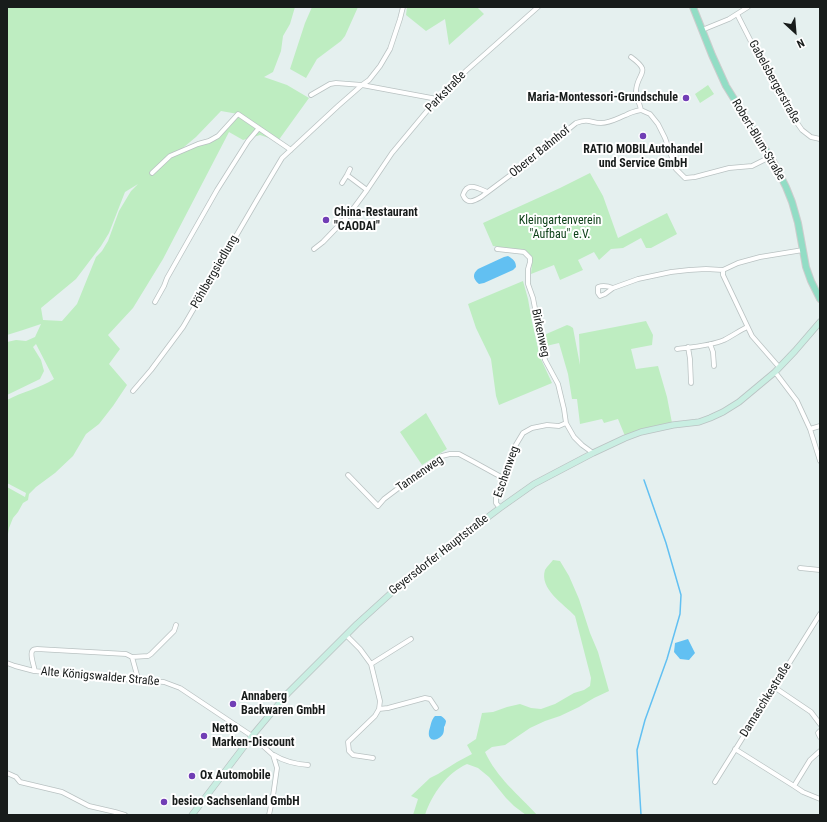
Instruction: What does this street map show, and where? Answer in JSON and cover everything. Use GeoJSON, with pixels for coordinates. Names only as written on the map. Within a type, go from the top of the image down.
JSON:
{"type":"FeatureCollection","features":[{"type":"Feature","properties":{"kind":"main road","name":"Robert-Blum-Straße"},"geometry":{"type":"LineString","coordinates":[[693,7],[714,62],[727,88],[780,174],[792,202],[798,223],[804,260],[820,299]]}},
{"type":"Feature","properties":{"kind":"main road","name":"Geyersdorfer Hauptstraße"},"geometry":{"type":"LineString","coordinates":[[192,815],[252,736],[288,693],[346,635],[411,575],[534,484],[624,438],[641,432],[673,425],[699,422],[710,418],[739,402],[775,372],[820,322]]}},
{"type":"Feature","properties":{"kind":"street","name":"Pöhlbergsiedlung"},"geometry":{"type":"LineString","coordinates":[[133,391],[151,370],[182,327],[282,158],[369,80],[385,59],[400,19],[402,7]]}},
{"type":"Feature","properties":{"kind":"street","name":"Parkstraße"},"geometry":{"type":"LineString","coordinates":[[314,249],[323,242],[347,217],[392,153],[437,99],[538,7]]}},
{"type":"Feature","properties":{"kind":"street"},"geometry":{"type":"LineString","coordinates":[[702,30],[729,19],[748,7]]}},
{"type":"Feature","properties":{"kind":"street","name":"Gabelsbergerstraße"},"geometry":{"type":"LineString","coordinates":[[737,14],[765,69],[795,120],[802,130],[811,137],[820,139]]}},
{"type":"Feature","properties":{"kind":"street"},"geometry":{"type":"LineString","coordinates":[[631,57],[639,63],[643,69],[637,84],[636,93],[641,110],[650,114],[658,124],[665,138],[676,169],[685,178],[695,177],[729,168],[752,166],[770,157]]}},
{"type":"Feature","properties":{"kind":"street"},"geometry":{"type":"LineString","coordinates":[[311,95],[330,84],[336,83],[362,85],[437,99]]}},
{"type":"Feature","properties":{"kind":"street","name":"Oberer Bahnhof"},"geometry":{"type":"LineString","coordinates":[[487,192],[470,186],[464,190],[463,195],[465,199],[469,201],[481,197],[528,162],[576,123],[583,120],[601,123],[612,121],[627,114],[641,110]]}},
{"type":"Feature","properties":{"kind":"street"},"geometry":{"type":"LineString","coordinates":[[152,173],[170,156],[198,144],[209,142],[218,136],[238,114],[291,150]]}},
{"type":"Feature","properties":{"kind":"street"},"geometry":{"type":"LineString","coordinates":[[155,302],[167,278],[221,185],[248,141],[259,128]]}},
{"type":"Feature","properties":{"kind":"street"},"geometry":{"type":"LineString","coordinates":[[342,183],[350,169]]}},
{"type":"Feature","properties":{"kind":"street"},"geometry":{"type":"LineString","coordinates":[[347,176],[367,190]]}},
{"type":"Feature","properties":{"kind":"street","name":"Birkenweg"},"geometry":{"type":"LineString","coordinates":[[497,249],[524,252],[530,258],[528,284],[533,298],[545,360],[558,384],[566,423],[574,437],[593,453]]}},
{"type":"Feature","properties":{"kind":"street"},"geometry":{"type":"LineString","coordinates":[[613,288],[638,279],[671,272],[706,269],[723,270],[738,263],[760,256],[803,250]]}},
{"type":"Feature","properties":{"kind":"street"},"geometry":{"type":"LineString","coordinates":[[723,270],[723,274],[752,336],[779,367]]}},
{"type":"Feature","properties":{"kind":"street"},"geometry":{"type":"LineString","coordinates":[[677,349],[725,340],[747,327]]}},
{"type":"Feature","properties":{"kind":"street"},"geometry":{"type":"LineString","coordinates":[[710,344],[714,366]]}},
{"type":"Feature","properties":{"kind":"street"},"geometry":{"type":"LineString","coordinates":[[688,347],[691,383]]}},
{"type":"Feature","properties":{"kind":"street"},"geometry":{"type":"LineString","coordinates":[[775,372],[796,401],[810,429],[820,461]]}},
{"type":"Feature","properties":{"kind":"street","name":"Eschenweg"},"geometry":{"type":"LineString","coordinates":[[500,508],[496,503],[496,498],[514,448],[523,433],[532,428],[547,425],[559,426],[566,423]]}},
{"type":"Feature","properties":{"kind":"street"},"geometry":{"type":"LineString","coordinates":[[810,429],[820,426]]}},
{"type":"Feature","properties":{"kind":"street","name":"Tannenweg"},"geometry":{"type":"LineString","coordinates":[[348,475],[378,506],[384,499],[425,468],[442,456],[450,454],[459,454],[503,478]]}},
{"type":"Feature","properties":{"kind":"street"},"geometry":{"type":"LineString","coordinates":[[800,568],[820,570]]}},
{"type":"Feature","properties":{"kind":"street","name":"Damaschkestraße"},"geometry":{"type":"LineString","coordinates":[[714,782],[819,618]]}},
{"type":"Feature","properties":{"kind":"street"},"geometry":{"type":"LineString","coordinates":[[35,671],[31,654],[33,650],[37,649],[126,654],[132,657],[148,656],[174,631],[176,625]]}},
{"type":"Feature","properties":{"kind":"street"},"geometry":{"type":"LineString","coordinates":[[346,635],[360,649],[371,664],[380,701],[379,709],[375,716],[348,742],[349,751],[353,755],[373,758]]}},
{"type":"Feature","properties":{"kind":"street"},"geometry":{"type":"LineString","coordinates":[[371,664],[411,638]]}},
{"type":"Feature","properties":{"kind":"street"},"geometry":{"type":"LineString","coordinates":[[132,657],[138,680]]}},
{"type":"Feature","properties":{"kind":"street","name":"Alte Königswalder Straße"},"geometry":{"type":"LineString","coordinates":[[7,663],[35,671],[164,682],[180,688],[252,736],[282,760],[293,764],[308,765]]}},
{"type":"Feature","properties":{"kind":"street"},"geometry":{"type":"LineString","coordinates":[[774,687],[811,712],[820,724]]}},
{"type":"Feature","properties":{"kind":"street"},"geometry":{"type":"LineString","coordinates":[[379,709],[425,698],[430,699],[436,708]]}},
{"type":"Feature","properties":{"kind":"street"},"geometry":{"type":"LineString","coordinates":[[820,731],[818,734],[820,737]]}},
{"type":"Feature","properties":{"kind":"street"},"geometry":{"type":"LineString","coordinates":[[735,749],[803,792],[820,799]]}},
{"type":"Feature","properties":{"kind":"street"},"geometry":{"type":"LineString","coordinates":[[794,786],[810,760],[820,751]]}},
{"type":"Feature","properties":{"kind":"street"},"geometry":{"type":"LineString","coordinates":[[269,815],[277,768],[274,755]]}},
{"type":"Feature","properties":{"kind":"street"},"geometry":{"type":"LineString","coordinates":[[7,773],[16,777],[20,782],[62,792],[89,806],[125,815]]}},
{"type":"Feature","properties":{"kind":"green space"},"geometry":{"type":"Polygon","coordinates":[[[7,7],[295,7],[290,24],[283,36],[281,51],[273,72],[264,77],[287,85],[309,98],[278,141],[260,135],[243,140],[229,132],[163,259],[133,308],[108,335],[120,349],[109,364],[127,385],[99,424],[86,434],[73,456],[29,494],[28,500],[23,503],[13,518],[9,528],[7,540],[7,487],[25,497],[26,493],[7,483],[7,400],[54,379],[36,344],[33,347],[41,360],[44,371],[40,379],[7,395],[7,342],[16,340],[26,341],[35,337],[41,324],[7,335],[7,7]],[[221,111],[196,137],[178,152],[218,136],[238,114],[221,111]],[[138,184],[125,192],[109,233],[76,279],[41,308],[43,320],[62,321],[77,304],[96,257],[108,241],[119,211],[131,191],[138,184]]]}},
{"type":"Feature","properties":{"kind":"green space"},"geometry":{"type":"Polygon","coordinates":[[[312,7],[358,7],[345,36],[341,41],[317,59],[306,78],[290,69],[305,23],[312,7]]]}},
{"type":"Feature","properties":{"kind":"green space"},"geometry":{"type":"Polygon","coordinates":[[[407,7],[477,7],[484,14],[449,45],[445,19],[426,31],[406,15],[407,7]]]}},
{"type":"Feature","properties":{"kind":"green space"},"geometry":{"type":"Polygon","coordinates":[[[708,85],[714,94],[700,103],[695,94],[708,85]]]}},
{"type":"Feature","properties":{"kind":"green space","name":"Kleingartenverein \"Aufbau\" e.V."},"geometry":{"type":"Polygon","coordinates":[[[590,173],[603,196],[618,238],[667,213],[677,234],[651,248],[646,248],[641,238],[623,248],[611,249],[599,260],[594,252],[578,260],[583,270],[560,280],[554,265],[531,274],[532,262],[524,251],[493,246],[483,223],[590,173]]]}},
{"type":"Feature","properties":{"kind":"green space"},"geometry":{"type":"Polygon","coordinates":[[[523,281],[540,357],[552,383],[499,405],[496,396],[491,359],[476,328],[468,304],[523,281]]]}},
{"type":"Feature","properties":{"kind":"green space"},"geometry":{"type":"Polygon","coordinates":[[[646,321],[653,335],[652,345],[631,349],[636,369],[658,366],[667,397],[672,423],[625,436],[618,419],[604,423],[602,419],[580,424],[577,399],[572,399],[568,374],[559,343],[546,346],[544,335],[567,325],[573,328],[580,365],[579,334],[646,321]]]}},
{"type":"Feature","properties":{"kind":"green space"},"geometry":{"type":"Polygon","coordinates":[[[426,413],[447,449],[422,465],[400,432],[426,413]]]}},
{"type":"Feature","properties":{"kind":"green space"},"geometry":{"type":"Polygon","coordinates":[[[553,560],[560,561],[569,576],[579,599],[598,652],[609,691],[560,716],[530,728],[505,745],[492,747],[485,752],[502,778],[537,815],[526,815],[506,798],[489,777],[478,768],[467,764],[453,773],[441,785],[432,799],[425,815],[413,815],[418,799],[411,796],[430,778],[472,754],[467,745],[476,739],[482,713],[493,712],[520,704],[531,708],[541,709],[555,704],[590,686],[591,678],[575,616],[554,596],[546,584],[544,577],[545,570],[553,560]]]}},
{"type":"Feature","properties":{"kind":"water"},"geometry":{"type":"Polygon","coordinates":[[[508,256],[515,262],[516,267],[513,270],[484,283],[479,284],[475,280],[474,275],[478,269],[508,256]]]}},
{"type":"Feature","properties":{"kind":"water"},"geometry":{"type":"Polygon","coordinates":[[[688,639],[695,653],[689,660],[680,659],[674,652],[675,643],[688,639]]]}},
{"type":"Feature","properties":{"kind":"water"},"geometry":{"type":"Polygon","coordinates":[[[435,716],[441,716],[446,721],[443,734],[434,740],[430,738],[429,731],[435,716]]]}},
{"type":"Feature","properties":{"kind":"waterway"},"geometry":{"type":"LineString","coordinates":[[641,815],[637,750],[645,720],[667,659],[680,614],[681,595],[666,543],[644,480]]}},
{"type":"Feature","properties":{"kind":"place","name":"Maria-Montessori-Grundschule"},"geometry":{"type":"Point","coordinates":[686,98]}},
{"type":"Feature","properties":{"kind":"place","name":"RATIO MOBILAutohandel und Service GmbH"},"geometry":{"type":"Point","coordinates":[643,136]}},
{"type":"Feature","properties":{"kind":"place","name":"China-Restaurant \"CAODAI\""},"geometry":{"type":"Point","coordinates":[326,220]}},
{"type":"Feature","properties":{"kind":"place","name":"Annaberg Backwaren GmbH"},"geometry":{"type":"Point","coordinates":[233,704]}},
{"type":"Feature","properties":{"kind":"place","name":"Netto Marken-Discount"},"geometry":{"type":"Point","coordinates":[204,736]}},
{"type":"Feature","properties":{"kind":"place","name":"Ox Automobile"},"geometry":{"type":"Point","coordinates":[192,776]}},
{"type":"Feature","properties":{"kind":"place","name":"besico Sachsenland GmbH"},"geometry":{"type":"Point","coordinates":[164,802]}}]}
